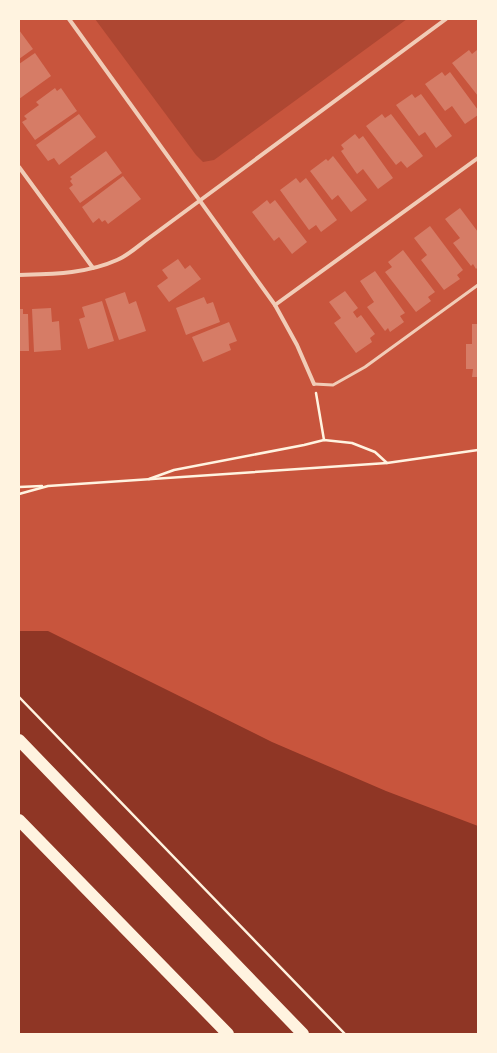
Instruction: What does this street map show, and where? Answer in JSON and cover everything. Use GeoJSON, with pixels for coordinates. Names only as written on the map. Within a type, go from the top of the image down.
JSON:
{"type":"FeatureCollection","features":[{"type":"Feature","properties":{"kind":"highway"},"geometry":{"type":"LineString","coordinates":[[19,740],[303,1034]]}},
{"type":"Feature","properties":{"kind":"highway"},"geometry":{"type":"LineString","coordinates":[[19,820],[228,1034]]}},
{"type":"Feature","properties":{"kind":"street"},"geometry":{"type":"LineString","coordinates":[[69,19],[275,305],[297,345],[314,384]]}},
{"type":"Feature","properties":{"kind":"street"},"geometry":{"type":"LineString","coordinates":[[19,275],[53,274],[93,268],[117,260],[145,242],[446,19]]}},
{"type":"Feature","properties":{"kind":"street"},"geometry":{"type":"LineString","coordinates":[[275,305],[478,158]]}},
{"type":"Feature","properties":{"kind":"street"},"geometry":{"type":"LineString","coordinates":[[19,167],[93,268]]}},
{"type":"Feature","properties":{"kind":"lane"},"geometry":{"type":"LineString","coordinates":[[314,384],[333,384],[365,367],[478,285]]}},
{"type":"Feature","properties":{"kind":"path"},"geometry":{"type":"LineString","coordinates":[[314,384],[324,440]]}},
{"type":"Feature","properties":{"kind":"path"},"geometry":{"type":"LineString","coordinates":[[145,480],[174,470],[324,440],[358,445],[375,452],[387,463]]}},
{"type":"Feature","properties":{"kind":"path"},"geometry":{"type":"LineString","coordinates":[[19,487],[145,480],[387,463],[478,450]]}},
{"type":"Feature","properties":{"kind":"path"},"geometry":{"type":"LineString","coordinates":[[19,494],[48,486]]}},
{"type":"Feature","properties":{"kind":"path"},"geometry":{"type":"LineString","coordinates":[[19,697],[345,1034]]}},
{"type":"Feature","properties":{"kind":"shaded area"},"geometry":{"type":"Polygon","coordinates":[[[95,19],[407,19],[214,160],[203,162],[196,155],[95,19]]]}},
{"type":"Feature","properties":{"kind":"shaded area"},"geometry":{"type":"Polygon","coordinates":[[[19,631],[48,631],[272,742],[386,791],[478,826],[478,1034],[19,1034],[19,631]]]}},
{"type":"Feature","properties":{"kind":"building"},"geometry":{"type":"Polygon","coordinates":[[[19,30],[33,49],[19,59],[19,30]]]}},
{"type":"Feature","properties":{"kind":"building"},"geometry":{"type":"Polygon","coordinates":[[[469,50],[472,54],[477,50],[478,52],[478,96],[452,63],[469,50]]]}},
{"type":"Feature","properties":{"kind":"building"},"geometry":{"type":"Polygon","coordinates":[[[35,53],[51,76],[19,99],[19,64],[35,53]]]}},
{"type":"Feature","properties":{"kind":"building"},"geometry":{"type":"Polygon","coordinates":[[[442,72],[445,76],[450,72],[478,110],[478,115],[465,124],[452,106],[445,111],[425,84],[442,72]]]}},
{"type":"Feature","properties":{"kind":"building"},"geometry":{"type":"Polygon","coordinates":[[[55,88],[57,91],[61,88],[77,111],[35,140],[22,122],[27,119],[24,116],[39,105],[36,102],[55,88]]]}},
{"type":"Feature","properties":{"kind":"building"},"geometry":{"type":"Polygon","coordinates":[[[412,94],[415,98],[421,94],[452,136],[436,148],[425,132],[419,136],[396,105],[412,94]]]}},
{"type":"Feature","properties":{"kind":"building"},"geometry":{"type":"Polygon","coordinates":[[[79,114],[96,137],[59,165],[54,158],[48,161],[36,145],[79,114]]]}},
{"type":"Feature","properties":{"kind":"building"},"geometry":{"type":"Polygon","coordinates":[[[382,114],[385,118],[391,114],[423,156],[407,168],[401,161],[396,165],[366,126],[382,114]]]}},
{"type":"Feature","properties":{"kind":"building"},"geometry":{"type":"Polygon","coordinates":[[[355,134],[359,139],[363,136],[393,178],[378,189],[363,169],[357,174],[341,151],[344,149],[341,145],[355,134]]]}},
{"type":"Feature","properties":{"kind":"building"},"geometry":{"type":"Polygon","coordinates":[[[106,151],[122,173],[80,203],[69,188],[73,185],[70,181],[72,179],[70,177],[106,151]]]}},
{"type":"Feature","properties":{"kind":"building"},"geometry":{"type":"Polygon","coordinates":[[[333,156],[367,200],[351,212],[338,195],[332,200],[310,171],[326,159],[328,161],[333,156]]]}},
{"type":"Feature","properties":{"kind":"building"},"geometry":{"type":"Polygon","coordinates":[[[123,176],[141,199],[108,224],[105,220],[102,222],[99,218],[93,223],[82,207],[123,176]]]}},
{"type":"Feature","properties":{"kind":"building"},"geometry":{"type":"Polygon","coordinates":[[[296,178],[300,183],[306,178],[337,220],[321,232],[316,225],[309,230],[280,190],[296,178]]]}},
{"type":"Feature","properties":{"kind":"building"},"geometry":{"type":"Polygon","coordinates":[[[267,200],[270,204],[275,200],[307,242],[292,254],[279,237],[274,241],[252,212],[267,200]]]}},
{"type":"Feature","properties":{"kind":"building"},"geometry":{"type":"Polygon","coordinates":[[[460,208],[478,232],[478,267],[476,269],[473,264],[471,266],[453,243],[460,238],[445,219],[460,208]]]}},
{"type":"Feature","properties":{"kind":"building"},"geometry":{"type":"Polygon","coordinates":[[[430,226],[463,270],[457,275],[460,279],[444,290],[421,260],[427,255],[414,238],[430,226]]]}},
{"type":"Feature","properties":{"kind":"building"},"geometry":{"type":"Polygon","coordinates":[[[403,250],[435,292],[428,297],[431,301],[416,312],[385,272],[392,267],[388,262],[403,250]]]}},
{"type":"Feature","properties":{"kind":"building"},"geometry":{"type":"Polygon","coordinates":[[[178,259],[185,269],[190,265],[201,279],[169,302],[157,286],[168,278],[162,270],[178,259]]]}},
{"type":"Feature","properties":{"kind":"building"},"geometry":{"type":"Polygon","coordinates":[[[375,271],[405,313],[400,316],[404,322],[390,332],[388,328],[385,331],[367,307],[374,302],[360,281],[375,271]]]}},
{"type":"Feature","properties":{"kind":"building"},"geometry":{"type":"Polygon","coordinates":[[[345,291],[358,308],[353,312],[357,318],[361,315],[375,334],[370,338],[372,342],[356,353],[334,323],[341,318],[329,302],[345,291]]]}},
{"type":"Feature","properties":{"kind":"building"},"geometry":{"type":"Polygon","coordinates":[[[125,292],[129,304],[136,301],[146,331],[119,340],[105,299],[125,292]]]}},
{"type":"Feature","properties":{"kind":"building"},"geometry":{"type":"Polygon","coordinates":[[[204,297],[207,304],[213,302],[220,322],[186,335],[176,308],[204,297]]]}},
{"type":"Feature","properties":{"kind":"building"},"geometry":{"type":"Polygon","coordinates":[[[102,301],[114,341],[88,349],[79,319],[85,317],[82,307],[102,301]]]}},
{"type":"Feature","properties":{"kind":"building"},"geometry":{"type":"Polygon","coordinates":[[[51,308],[52,322],[59,321],[61,350],[34,352],[32,309],[51,308]]]}},
{"type":"Feature","properties":{"kind":"building"},"geometry":{"type":"Polygon","coordinates":[[[19,309],[23,309],[23,314],[28,314],[29,351],[19,351],[19,309]]]}},
{"type":"Feature","properties":{"kind":"building"},"geometry":{"type":"Polygon","coordinates":[[[229,322],[237,341],[229,344],[231,350],[203,362],[192,337],[229,322]]]}},
{"type":"Feature","properties":{"kind":"building"},"geometry":{"type":"Polygon","coordinates":[[[472,324],[478,324],[478,377],[472,377],[473,369],[466,369],[466,344],[472,344],[472,324]]]}}]}
